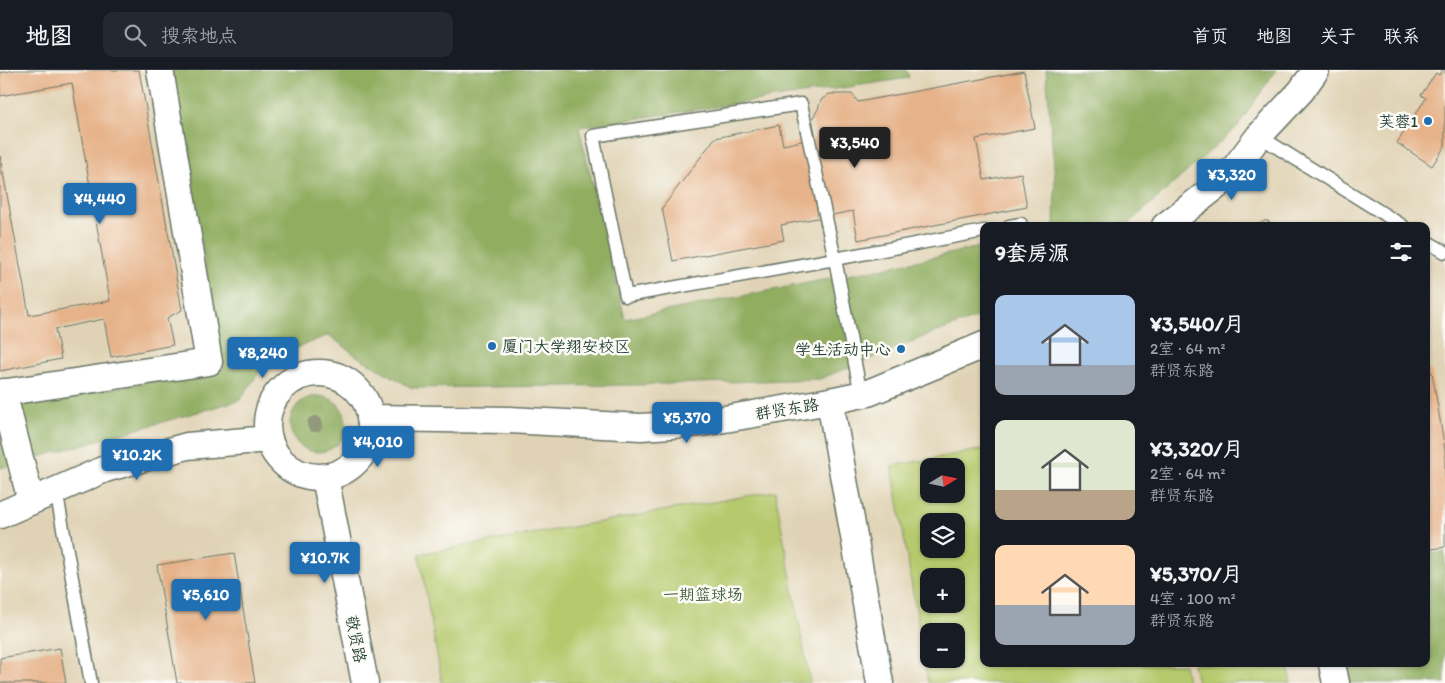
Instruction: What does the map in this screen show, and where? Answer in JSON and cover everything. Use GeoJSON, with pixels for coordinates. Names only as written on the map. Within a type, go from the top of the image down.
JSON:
{"type":"FeatureCollection","features":[{"type":"Feature","properties":{"kind":"street"},"geometry":{"type":"LineString","coordinates":[[31,501],[2,393],[209,362],[160,70]]}},
{"type":"Feature","properties":{"kind":"street"},"geometry":{"type":"LineString","coordinates":[[1170,222],[1227,178],[1259,136],[1301,91],[1316,70]]}},
{"type":"Feature","properties":{"kind":"street","name":"群贤东路"},"geometry":{"type":"LineString","coordinates":[[370,418],[509,420],[641,427],[701,423],[830,401],[860,394],[980,347]]}},
{"type":"Feature","properties":{"kind":"street"},"geometry":{"type":"LineString","coordinates":[[326,372],[346,380],[360,392],[369,408],[370,418],[372,426],[368,444],[359,460],[344,471],[325,477],[304,475],[290,468],[276,455],[267,429],[268,411],[276,394],[289,382],[308,374],[326,372]]}},
{"type":"Feature","properties":{"kind":"street"},"geometry":{"type":"LineString","coordinates":[[830,401],[880,683]]}},
{"type":"Feature","properties":{"kind":"street"},"geometry":{"type":"LineString","coordinates":[[0,515],[105,469],[186,446],[269,439]]}},
{"type":"Feature","properties":{"kind":"street","name":"敬贤路"},"geometry":{"type":"LineString","coordinates":[[325,477],[365,683]]}},
{"type":"Feature","properties":{"kind":"street"},"geometry":{"type":"LineString","coordinates":[[1333,667],[1336,683]]}},
{"type":"Feature","properties":{"kind":"lane"},"geometry":{"type":"LineString","coordinates":[[860,394],[836,259],[801,104],[593,136],[626,296],[836,259],[980,232]]}},
{"type":"Feature","properties":{"kind":"lane"},"geometry":{"type":"LineString","coordinates":[[1259,136],[1397,222]]}},
{"type":"Feature","properties":{"kind":"lane"},"geometry":{"type":"LineString","coordinates":[[1430,243],[1445,252]]}},
{"type":"Feature","properties":{"kind":"lane"},"geometry":{"type":"LineString","coordinates":[[56,490],[91,683]]}},
{"type":"Feature","properties":{"kind":"shaded area","name":"厦门大学翔安校区"},"geometry":{"type":"Polygon","coordinates":[[[0,70],[1445,70],[1445,683],[0,683],[0,70]]]}},
{"type":"Feature","properties":{"kind":"green space"},"geometry":{"type":"Polygon","coordinates":[[[172,70],[907,70],[909,78],[579,127],[625,319],[884,268],[980,247],[980,316],[923,337],[820,379],[636,385],[412,388],[358,357],[329,335],[268,359],[240,400],[0,468],[0,408],[223,369],[172,70]]]}},
{"type":"Feature","properties":{"kind":"green space"},"geometry":{"type":"Polygon","coordinates":[[[1046,70],[1276,70],[1237,127],[1130,222],[1054,222],[1055,180],[1046,70]]]}},
{"type":"Feature","properties":{"kind":"green space"},"geometry":{"type":"Polygon","coordinates":[[[318,396],[329,398],[338,404],[344,413],[346,424],[344,435],[338,444],[329,450],[318,452],[307,450],[298,444],[292,435],[290,424],[292,413],[298,404],[307,398],[318,396]]]}},
{"type":"Feature","properties":{"kind":"green space"},"geometry":{"type":"Polygon","coordinates":[[[980,450],[980,667],[1184,667],[1187,683],[928,683],[926,668],[965,668],[965,623],[920,623],[920,635],[892,466],[920,461],[920,503],[965,503],[965,458],[935,458],[980,450]]]}},
{"type":"Feature","properties":{"kind":"green space","name":"一期篮球场"},"geometry":{"type":"Polygon","coordinates":[[[775,491],[810,683],[442,683],[419,554],[775,491]]]}},
{"type":"Feature","properties":{"kind":"green space"},"geometry":{"type":"Polygon","coordinates":[[[1445,552],[1445,683],[1350,683],[1347,667],[1430,667],[1430,554],[1445,552]]]}},
{"type":"Feature","properties":{"kind":"green space"},"geometry":{"type":"Polygon","coordinates":[[[1194,667],[1288,667],[1291,683],[1197,683],[1194,667]]]}},
{"type":"Feature","properties":{"kind":"building"},"geometry":{"type":"Polygon","coordinates":[[[15,70],[139,70],[182,310],[167,318],[173,345],[111,357],[104,319],[55,329],[61,359],[0,371],[0,156],[29,315],[110,301],[72,83],[0,96],[0,73],[15,70]]]}},
{"type":"Feature","properties":{"kind":"building","name":"芙蓉1"},"geometry":{"type":"Polygon","coordinates":[[[1442,70],[1445,70],[1445,146],[1432,166],[1397,143],[1426,98],[1421,95],[1436,73],[1439,75],[1442,70]]]}},
{"type":"Feature","properties":{"kind":"building"},"geometry":{"type":"Polygon","coordinates":[[[1024,71],[1035,128],[976,139],[984,180],[1021,173],[1027,207],[858,240],[853,211],[781,225],[784,240],[673,261],[662,208],[715,138],[779,125],[783,145],[816,138],[812,119],[821,100],[829,94],[852,94],[858,102],[1024,71]]]}},
{"type":"Feature","properties":{"kind":"building"},"geometry":{"type":"Polygon","coordinates":[[[1430,371],[1432,372],[1445,450],[1445,547],[1430,549],[1430,371]]]}},
{"type":"Feature","properties":{"kind":"building"},"geometry":{"type":"Polygon","coordinates":[[[234,553],[255,683],[177,683],[157,565],[234,553]]]}},
{"type":"Feature","properties":{"kind":"building"},"geometry":{"type":"Polygon","coordinates":[[[60,648],[66,683],[0,683],[0,658],[60,648]]]}},
{"type":"Feature","properties":{"kind":"place","name":"芙蓉1"},"geometry":{"type":"Point","coordinates":[1428,121]}},
{"type":"Feature","properties":{"kind":"place","name":"厦门大学翔安校区"},"geometry":{"type":"Point","coordinates":[492,346]}},
{"type":"Feature","properties":{"kind":"place","name":"学生活动中心"},"geometry":{"type":"Point","coordinates":[901,349]}}]}
